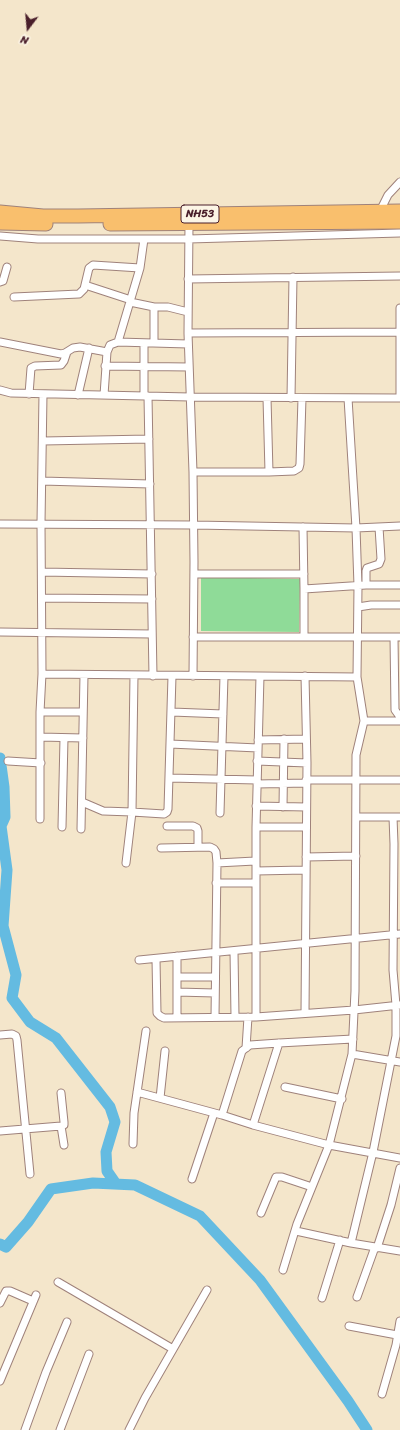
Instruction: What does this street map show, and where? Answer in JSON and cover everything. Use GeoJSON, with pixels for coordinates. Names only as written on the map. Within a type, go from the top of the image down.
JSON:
{"type":"FeatureCollection","features":[{"type":"Feature","properties":{"kind":"highway","name":"NH53"},"geometry":{"type":"LineString","coordinates":[[0,212],[43,216],[78,216],[400,211]]}},
{"type":"Feature","properties":{"kind":"highway","name":"NH53"},"geometry":{"type":"LineString","coordinates":[[0,223],[189,225],[400,222]]}},
{"type":"Feature","properties":{"kind":"street"},"geometry":{"type":"LineString","coordinates":[[380,211],[388,195],[400,182]]}},
{"type":"Feature","properties":{"kind":"street"},"geometry":{"type":"LineString","coordinates":[[189,225],[188,344],[194,525],[193,676]]}},
{"type":"Feature","properties":{"kind":"street"},"geometry":{"type":"LineString","coordinates":[[0,236],[38,239],[189,239],[400,233]]}},
{"type":"Feature","properties":{"kind":"street"},"geometry":{"type":"LineString","coordinates":[[118,342],[140,268],[144,239]]}},
{"type":"Feature","properties":{"kind":"street"},"geometry":{"type":"LineString","coordinates":[[14,297],[75,295],[81,293],[90,268],[93,265],[140,268]]}},
{"type":"Feature","properties":{"kind":"street"},"geometry":{"type":"LineString","coordinates":[[0,282],[2,282],[7,267]]}},
{"type":"Feature","properties":{"kind":"street"},"geometry":{"type":"LineString","coordinates":[[188,279],[400,276]]}},
{"type":"Feature","properties":{"kind":"street"},"geometry":{"type":"LineString","coordinates":[[291,398],[293,277]]}},
{"type":"Feature","properties":{"kind":"street"},"geometry":{"type":"LineString","coordinates":[[85,284],[130,301],[154,307],[168,307],[188,312]]}},
{"type":"Feature","properties":{"kind":"street"},"geometry":{"type":"LineString","coordinates":[[154,307],[154,343]]}},
{"type":"Feature","properties":{"kind":"street"},"geometry":{"type":"LineString","coordinates":[[0,390],[11,393],[78,395],[267,398],[400,398],[400,308]]}},
{"type":"Feature","properties":{"kind":"street"},"geometry":{"type":"LineString","coordinates":[[188,334],[400,332]]}},
{"type":"Feature","properties":{"kind":"street"},"geometry":{"type":"LineString","coordinates":[[0,342],[61,354],[76,347],[107,352]]}},
{"type":"Feature","properties":{"kind":"street"},"geometry":{"type":"LineString","coordinates":[[104,395],[105,366],[107,352],[110,345],[118,342],[188,344]]}},
{"type":"Feature","properties":{"kind":"street"},"geometry":{"type":"LineString","coordinates":[[144,343],[143,366],[149,439],[153,676]]}},
{"type":"Feature","properties":{"kind":"street"},"geometry":{"type":"LineString","coordinates":[[78,395],[89,348]]}},
{"type":"Feature","properties":{"kind":"street"},"geometry":{"type":"LineString","coordinates":[[29,394],[31,368],[35,366],[61,365],[67,352]]}},
{"type":"Feature","properties":{"kind":"street"},"geometry":{"type":"LineString","coordinates":[[105,366],[189,367]]}},
{"type":"Feature","properties":{"kind":"street"},"geometry":{"type":"LineString","coordinates":[[40,819],[43,394]]}},
{"type":"Feature","properties":{"kind":"street"},"geometry":{"type":"LineString","coordinates":[[267,398],[269,472]]}},
{"type":"Feature","properties":{"kind":"street"},"geometry":{"type":"LineString","coordinates":[[193,472],[269,472],[294,470],[299,468],[302,398]]}},
{"type":"Feature","properties":{"kind":"street"},"geometry":{"type":"LineString","coordinates":[[283,1270],[297,1224],[329,1145],[342,1099],[352,1054],[355,938],[356,755],[364,722],[357,677],[358,586],[348,398]]}},
{"type":"Feature","properties":{"kind":"street"},"geometry":{"type":"LineString","coordinates":[[43,440],[149,439]]}},
{"type":"Feature","properties":{"kind":"street"},"geometry":{"type":"LineString","coordinates":[[42,481],[150,484]]}},
{"type":"Feature","properties":{"kind":"street"},"geometry":{"type":"LineString","coordinates":[[0,524],[41,523],[356,528],[400,526]]}},
{"type":"Feature","properties":{"kind":"street"},"geometry":{"type":"LineString","coordinates":[[366,585],[366,571],[370,566],[379,564],[380,562],[379,526]]}},
{"type":"Feature","properties":{"kind":"street"},"geometry":{"type":"LineString","coordinates":[[303,527],[304,636]]}},
{"type":"Feature","properties":{"kind":"street"},"geometry":{"type":"LineString","coordinates":[[42,572],[152,574]]}},
{"type":"Feature","properties":{"kind":"street"},"geometry":{"type":"LineString","coordinates":[[194,574],[304,574]]}},
{"type":"Feature","properties":{"kind":"street"},"geometry":{"type":"LineString","coordinates":[[304,590],[366,585],[400,585]]}},
{"type":"Feature","properties":{"kind":"street"},"geometry":{"type":"LineString","coordinates":[[42,598],[152,598]]}},
{"type":"Feature","properties":{"kind":"street"},"geometry":{"type":"LineString","coordinates":[[358,607],[371,605],[400,605]]}},
{"type":"Feature","properties":{"kind":"street"},"geometry":{"type":"LineString","coordinates":[[0,632],[152,634]]}},
{"type":"Feature","properties":{"kind":"street"},"geometry":{"type":"LineString","coordinates":[[193,637],[397,637],[397,683],[395,710],[400,717]]}},
{"type":"Feature","properties":{"kind":"street"},"geometry":{"type":"LineString","coordinates":[[42,674],[357,677]]}},
{"type":"Feature","properties":{"kind":"street"},"geometry":{"type":"LineString","coordinates":[[81,829],[84,675]]}},
{"type":"Feature","properties":{"kind":"street"},"geometry":{"type":"LineString","coordinates":[[126,863],[132,812],[134,675]]}},
{"type":"Feature","properties":{"kind":"street"},"geometry":{"type":"LineString","coordinates":[[82,802],[104,811],[164,814],[167,812],[172,712],[172,676]]}},
{"type":"Feature","properties":{"kind":"street"},"geometry":{"type":"LineString","coordinates":[[220,813],[224,676]]}},
{"type":"Feature","properties":{"kind":"street"},"geometry":{"type":"LineString","coordinates":[[246,1048],[252,1017],[255,949],[256,806],[260,676]]}},
{"type":"Feature","properties":{"kind":"street"},"geometry":{"type":"LineString","coordinates":[[305,676],[305,1013]]}},
{"type":"Feature","properties":{"kind":"street"},"geometry":{"type":"LineString","coordinates":[[40,712],[83,712]]}},
{"type":"Feature","properties":{"kind":"street"},"geometry":{"type":"LineString","coordinates":[[172,712],[223,714]]}},
{"type":"Feature","properties":{"kind":"street"},"geometry":{"type":"LineString","coordinates":[[364,722],[400,721]]}},
{"type":"Feature","properties":{"kind":"street"},"geometry":{"type":"LineString","coordinates":[[40,737],[83,738]]}},
{"type":"Feature","properties":{"kind":"street"},"geometry":{"type":"LineString","coordinates":[[62,827],[64,738]]}},
{"type":"Feature","properties":{"kind":"street"},"geometry":{"type":"LineString","coordinates":[[284,739],[284,807]]}},
{"type":"Feature","properties":{"kind":"street"},"geometry":{"type":"LineString","coordinates":[[258,740],[306,739]]}},
{"type":"Feature","properties":{"kind":"street"},"geometry":{"type":"LineString","coordinates":[[170,744],[258,748]]}},
{"type":"Feature","properties":{"kind":"street"},"geometry":{"type":"LineString","coordinates":[[8,761],[41,762]]}},
{"type":"Feature","properties":{"kind":"street"},"geometry":{"type":"LineString","coordinates":[[257,761],[306,763]]}},
{"type":"Feature","properties":{"kind":"street"},"geometry":{"type":"LineString","coordinates":[[169,778],[221,779],[284,784],[356,780],[400,780]]}},
{"type":"Feature","properties":{"kind":"street"},"geometry":{"type":"LineString","coordinates":[[256,806],[306,807]]}},
{"type":"Feature","properties":{"kind":"street"},"geometry":{"type":"LineString","coordinates":[[351,1243],[373,1152],[392,1061],[396,1036],[398,1005],[396,970],[396,817],[356,817]]}},
{"type":"Feature","properties":{"kind":"street"},"geometry":{"type":"LineString","coordinates":[[167,826],[193,826],[197,828],[198,848]]}},
{"type":"Feature","properties":{"kind":"street"},"geometry":{"type":"LineString","coordinates":[[256,826],[306,826]]}},
{"type":"Feature","properties":{"kind":"street"},"geometry":{"type":"LineString","coordinates":[[161,848],[210,847],[214,849],[217,863],[215,1017]]}},
{"type":"Feature","properties":{"kind":"street"},"geometry":{"type":"LineString","coordinates":[[306,857],[356,856]]}},
{"type":"Feature","properties":{"kind":"street"},"geometry":{"type":"LineString","coordinates":[[217,863],[255,861]]}},
{"type":"Feature","properties":{"kind":"street"},"geometry":{"type":"LineString","coordinates":[[256,871],[306,870]]}},
{"type":"Feature","properties":{"kind":"street"},"geometry":{"type":"LineString","coordinates":[[216,883],[256,883]]}},
{"type":"Feature","properties":{"kind":"street"},"geometry":{"type":"LineString","coordinates":[[139,960],[397,934]]}},
{"type":"Feature","properties":{"kind":"street"},"geometry":{"type":"LineString","coordinates":[[234,951],[235,1017]]}},
{"type":"Feature","properties":{"kind":"street"},"geometry":{"type":"LineString","coordinates":[[177,956],[177,1018]]}},
{"type":"Feature","properties":{"kind":"street"},"geometry":{"type":"LineString","coordinates":[[156,959],[157,1013],[164,1018],[252,1017],[354,1010],[398,1005]]}},
{"type":"Feature","properties":{"kind":"street"},"geometry":{"type":"LineString","coordinates":[[177,977],[215,977]]}},
{"type":"Feature","properties":{"kind":"street"},"geometry":{"type":"LineString","coordinates":[[177,992],[215,993]]}},
{"type":"Feature","properties":{"kind":"street"},"geometry":{"type":"LineString","coordinates":[[133,1144],[137,1092],[146,1031]]}},
{"type":"Feature","properties":{"kind":"street"},"geometry":{"type":"LineString","coordinates":[[0,1035],[12,1034],[16,1036],[17,1040],[30,1174]]}},
{"type":"Feature","properties":{"kind":"street"},"geometry":{"type":"LineString","coordinates":[[222,1115],[242,1051],[250,1045],[353,1039]]}},
{"type":"Feature","properties":{"kind":"street"},"geometry":{"type":"LineString","coordinates":[[253,1125],[279,1043]]}},
{"type":"Feature","properties":{"kind":"street"},"geometry":{"type":"LineString","coordinates":[[160,1098],[165,1052]]}},
{"type":"Feature","properties":{"kind":"street"},"geometry":{"type":"LineString","coordinates":[[352,1054],[400,1062]]}},
{"type":"Feature","properties":{"kind":"street"},"geometry":{"type":"LineString","coordinates":[[285,1087],[342,1099]]}},
{"type":"Feature","properties":{"kind":"street"},"geometry":{"type":"LineString","coordinates":[[137,1092],[329,1145],[400,1158]]}},
{"type":"Feature","properties":{"kind":"street"},"geometry":{"type":"LineString","coordinates":[[61,1093],[64,1122],[64,1125],[61,1126],[64,1145]]}},
{"type":"Feature","properties":{"kind":"street"},"geometry":{"type":"LineString","coordinates":[[192,1179],[214,1113]]}},
{"type":"Feature","properties":{"kind":"street"},"geometry":{"type":"LineString","coordinates":[[0,1131],[61,1126]]}},
{"type":"Feature","properties":{"kind":"street"},"geometry":{"type":"LineString","coordinates":[[357,1297],[376,1248],[400,1168]]}},
{"type":"Feature","properties":{"kind":"street"},"geometry":{"type":"LineString","coordinates":[[261,1213],[276,1177],[282,1177],[312,1187]]}},
{"type":"Feature","properties":{"kind":"street"},"geometry":{"type":"LineString","coordinates":[[296,1231],[376,1248],[400,1251]]}},
{"type":"Feature","properties":{"kind":"street"},"geometry":{"type":"LineString","coordinates":[[322,1298],[340,1240]]}},
{"type":"Feature","properties":{"kind":"street"},"geometry":{"type":"LineString","coordinates":[[58,1282],[173,1349]]}},
{"type":"Feature","properties":{"kind":"street"},"geometry":{"type":"LineString","coordinates":[[129,1430],[138,1410],[208,1290]]}},
{"type":"Feature","properties":{"kind":"street"},"geometry":{"type":"LineString","coordinates":[[0,1303],[6,1291],[35,1298],[0,1381]]}},
{"type":"Feature","properties":{"kind":"street"},"geometry":{"type":"LineString","coordinates":[[382,1394],[400,1321]]}},
{"type":"Feature","properties":{"kind":"street"},"geometry":{"type":"LineString","coordinates":[[28,1429],[46,1372],[67,1322]]}},
{"type":"Feature","properties":{"kind":"street"},"geometry":{"type":"LineString","coordinates":[[349,1326],[397,1335]]}},
{"type":"Feature","properties":{"kind":"street"},"geometry":{"type":"LineString","coordinates":[[60,1430],[89,1354]]}},
{"type":"Feature","properties":{"kind":"green space"},"geometry":{"type":"Polygon","coordinates":[[[201,577],[300,579],[299,632],[201,631],[201,577]]]}},
{"type":"Feature","properties":{"kind":"waterway"},"geometry":{"type":"LineString","coordinates":[[0,758],[4,787],[5,817],[1,826],[7,870],[3,926],[16,975],[12,998],[30,1022],[56,1038],[110,1107],[115,1122],[106,1152],[107,1171],[116,1184]]}},
{"type":"Feature","properties":{"kind":"waterway"},"geometry":{"type":"LineString","coordinates":[[0,1244],[6,1247],[28,1222],[51,1189],[93,1183],[135,1185],[200,1216],[260,1280],[348,1401],[367,1430]]}}]}
